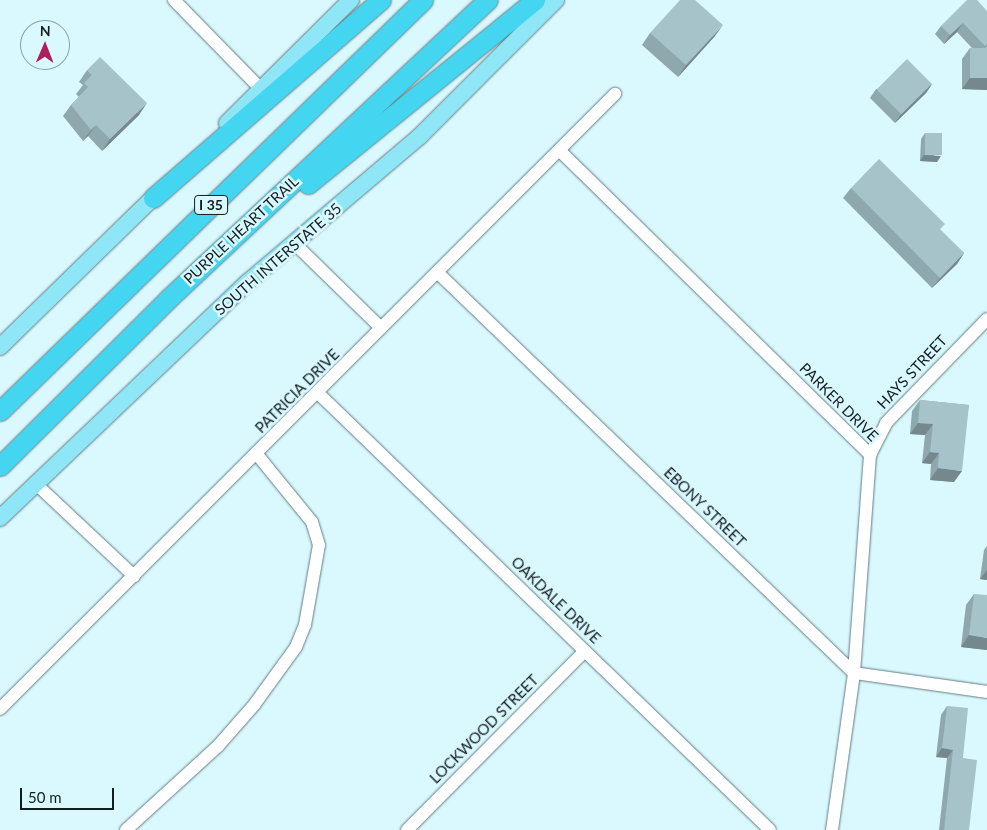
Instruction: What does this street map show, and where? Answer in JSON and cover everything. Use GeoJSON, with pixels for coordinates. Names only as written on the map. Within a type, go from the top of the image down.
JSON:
{"type":"FeatureCollection","features":[{"type":"Feature","properties":{"kind":"highway"},"geometry":{"type":"LineString","coordinates":[[153,198],[381,0]]}},
{"type":"Feature","properties":{"kind":"highway","name":"I 35"},"geometry":{"type":"LineString","coordinates":[[0,411],[423,0]]}},
{"type":"Feature","properties":{"kind":"highway","name":"PURPLE HEART TRAIL"},"geometry":{"type":"LineString","coordinates":[[0,466],[168,299],[488,0]]}},
{"type":"Feature","properties":{"kind":"highway"},"geometry":{"type":"LineString","coordinates":[[168,299],[535,0]]}},
{"type":"Feature","properties":{"kind":"main road"},"geometry":{"type":"LineString","coordinates":[[0,347],[153,198],[351,0]]}},
{"type":"Feature","properties":{"kind":"main road","name":"SOUTH INTERSTATE 35"},"geometry":{"type":"LineString","coordinates":[[0,518],[248,282],[419,138],[556,0]]}},
{"type":"Feature","properties":{"kind":"street"},"geometry":{"type":"LineString","coordinates":[[174,0],[261,89]]}},
{"type":"Feature","properties":{"kind":"street","name":"PATRICIA DRIVE"},"geometry":{"type":"LineString","coordinates":[[0,709],[256,453],[319,394],[381,328],[615,94]]}},
{"type":"Feature","properties":{"kind":"street","name":"PARKER DRIVE"},"geometry":{"type":"LineString","coordinates":[[559,150],[870,455],[854,673],[832,830]]}},
{"type":"Feature","properties":{"kind":"street"},"geometry":{"type":"LineString","coordinates":[[295,244],[381,328]]}},
{"type":"Feature","properties":{"kind":"street","name":"EBONY STREET"},"geometry":{"type":"LineString","coordinates":[[437,272],[854,673]]}},
{"type":"Feature","properties":{"kind":"street","name":"HAYS STREET"},"geometry":{"type":"LineString","coordinates":[[870,455],[903,404],[987,319]]}},
{"type":"Feature","properties":{"kind":"street","name":"OAKDALE DRIVE"},"geometry":{"type":"LineString","coordinates":[[319,394],[770,830]]}},
{"type":"Feature","properties":{"kind":"street"},"geometry":{"type":"LineString","coordinates":[[126,830],[218,746],[254,706],[296,647],[305,625],[319,545],[315,530],[256,453]]}},
{"type":"Feature","properties":{"kind":"street"},"geometry":{"type":"LineString","coordinates":[[35,483],[134,576]]}},
{"type":"Feature","properties":{"kind":"street","name":"LOCKWOOD STREET"},"geometry":{"type":"LineString","coordinates":[[407,830],[585,651]]}},
{"type":"Feature","properties":{"kind":"street"},"geometry":{"type":"LineString","coordinates":[[854,673],[987,692]]}},
{"type":"Feature","properties":{"kind":"building"},"geometry":{"type":"Polygon","coordinates":[[[680,0],[695,0],[723,25],[686,65],[650,33],[680,0]]]}},
{"type":"Feature","properties":{"kind":"building"},"geometry":{"type":"Polygon","coordinates":[[[967,0],[977,0],[987,11],[987,44],[985,46],[963,23],[950,35],[941,26],[967,0]]]}},
{"type":"Feature","properties":{"kind":"building"},"geometry":{"type":"Polygon","coordinates":[[[970,48],[987,48],[987,78],[970,78],[970,48]]]}},
{"type":"Feature","properties":{"kind":"building"},"geometry":{"type":"Polygon","coordinates":[[[100,57],[147,103],[110,139],[96,125],[91,130],[71,105],[88,87],[84,83],[92,75],[87,70],[100,57]]]}},
{"type":"Feature","properties":{"kind":"building"},"geometry":{"type":"Polygon","coordinates":[[[907,59],[932,84],[901,114],[877,89],[907,59]]]}},
{"type":"Feature","properties":{"kind":"building"},"geometry":{"type":"Polygon","coordinates":[[[925,133],[942,133],[942,155],[925,155],[925,133]]]}},
{"type":"Feature","properties":{"kind":"building"},"geometry":{"type":"Polygon","coordinates":[[[879,159],[945,224],[940,229],[964,253],[940,278],[851,188],[879,159]]]}},
{"type":"Feature","properties":{"kind":"building"},"geometry":{"type":"Polygon","coordinates":[[[920,400],[969,405],[962,471],[938,468],[939,453],[930,452],[933,424],[918,423],[920,400]]]}},
{"type":"Feature","properties":{"kind":"building"},"geometry":{"type":"Polygon","coordinates":[[[974,594],[987,595],[987,638],[969,635],[974,594]]]}},
{"type":"Feature","properties":{"kind":"building"},"geometry":{"type":"Polygon","coordinates":[[[947,706],[968,708],[963,758],[977,760],[969,830],[944,830],[953,750],[942,748],[947,706]]]}}]}
